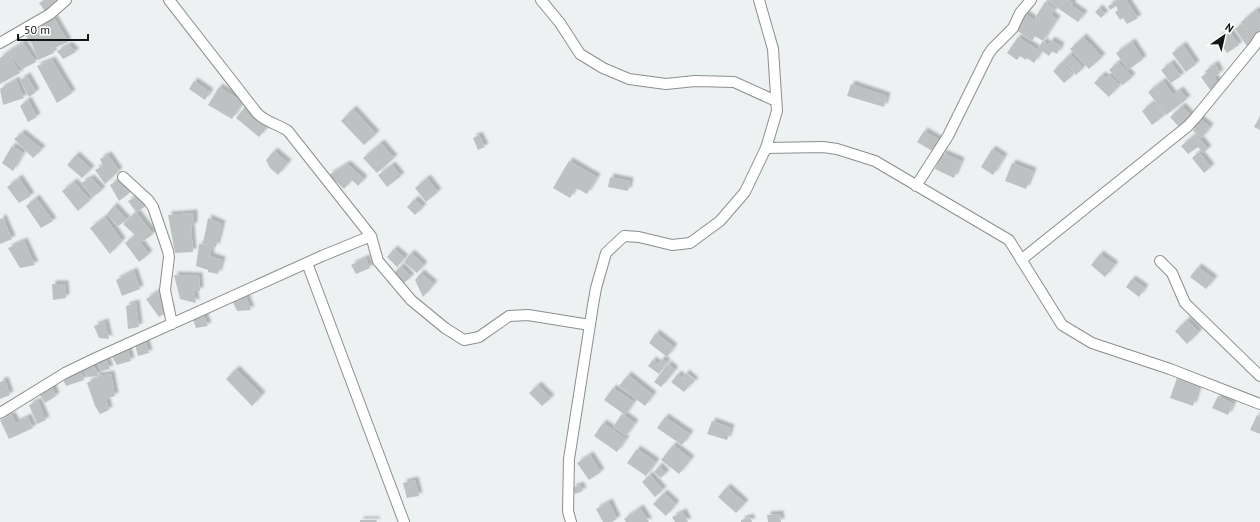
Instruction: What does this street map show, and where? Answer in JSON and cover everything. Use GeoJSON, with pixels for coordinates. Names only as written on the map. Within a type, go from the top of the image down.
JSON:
{"type":"FeatureCollection","features":[{"type":"Feature","properties":{"kind":"street"},"geometry":{"type":"LineString","coordinates":[[0,43],[50,14],[66,0]]}},
{"type":"Feature","properties":{"kind":"street"},"geometry":{"type":"LineString","coordinates":[[169,0],[260,117],[288,131],[371,236],[378,261],[411,300],[445,328],[464,340],[479,337],[509,316],[528,315],[590,325]]}},
{"type":"Feature","properties":{"kind":"street"},"geometry":{"type":"LineString","coordinates":[[541,0],[560,23],[580,54],[602,68],[628,79],[666,84],[695,81],[734,82],[776,101]]}},
{"type":"Feature","properties":{"kind":"street"},"geometry":{"type":"LineString","coordinates":[[570,522],[568,511],[569,459],[596,288],[606,253],[624,236],[639,237],[672,245],[690,243],[720,221],[745,192],[766,148],[777,111],[773,49],[759,0]]}},
{"type":"Feature","properties":{"kind":"street"},"geometry":{"type":"LineString","coordinates":[[916,186],[948,136],[988,55],[1013,28],[1020,13],[1031,0]]}},
{"type":"Feature","properties":{"kind":"street"},"geometry":{"type":"LineString","coordinates":[[1021,260],[1188,126],[1260,37]]}},
{"type":"Feature","properties":{"kind":"street"},"geometry":{"type":"LineString","coordinates":[[766,148],[823,147],[837,149],[875,161],[1009,240],[1062,325],[1092,343],[1170,369],[1259,403]]}},
{"type":"Feature","properties":{"kind":"street"},"geometry":{"type":"LineString","coordinates":[[123,177],[148,200],[156,213],[169,257],[165,290],[172,324]]}},
{"type":"Feature","properties":{"kind":"street"},"geometry":{"type":"LineString","coordinates":[[0,414],[65,373],[121,346],[371,236]]}},
{"type":"Feature","properties":{"kind":"street"},"geometry":{"type":"LineString","coordinates":[[1160,260],[1172,273],[1185,303],[1260,376]]}},
{"type":"Feature","properties":{"kind":"street"},"geometry":{"type":"LineString","coordinates":[[307,263],[404,522]]}},
{"type":"Feature","properties":{"kind":"building"},"geometry":{"type":"Polygon","coordinates":[[[44,0],[55,0],[60,5],[48,15],[39,3],[44,0]]]}},
{"type":"Feature","properties":{"kind":"building"},"geometry":{"type":"Polygon","coordinates":[[[1050,0],[1068,0],[1073,3],[1071,5],[1084,14],[1078,22],[1049,2],[1050,0]]]}},
{"type":"Feature","properties":{"kind":"building"},"geometry":{"type":"Polygon","coordinates":[[[1118,0],[1126,0],[1138,18],[1127,24],[1123,18],[1120,20],[1115,12],[1118,10],[1116,6],[1110,10],[1108,6],[1118,0]]]}},
{"type":"Feature","properties":{"kind":"building"},"geometry":{"type":"Polygon","coordinates":[[[1045,2],[1055,9],[1051,15],[1057,19],[1043,41],[1035,36],[1032,41],[1015,29],[1025,14],[1036,21],[1037,20],[1035,18],[1045,2]]]}},
{"type":"Feature","properties":{"kind":"building"},"geometry":{"type":"Polygon","coordinates":[[[1099,8],[1105,14],[1101,18],[1095,12],[1099,8]]]}},
{"type":"Feature","properties":{"kind":"building"},"geometry":{"type":"Polygon","coordinates":[[[1256,10],[1260,15],[1260,33],[1254,38],[1241,22],[1256,10]]]}},
{"type":"Feature","properties":{"kind":"building"},"geometry":{"type":"Polygon","coordinates":[[[54,18],[68,42],[52,49],[54,53],[38,60],[32,44],[24,34],[54,18]]]}},
{"type":"Feature","properties":{"kind":"building"},"geometry":{"type":"Polygon","coordinates":[[[1241,24],[1254,41],[1247,46],[1235,29],[1241,24]]]}},
{"type":"Feature","properties":{"kind":"building"},"geometry":{"type":"Polygon","coordinates":[[[1229,31],[1239,45],[1227,53],[1217,38],[1229,31]]]}},
{"type":"Feature","properties":{"kind":"building"},"geometry":{"type":"Polygon","coordinates":[[[1018,37],[1041,52],[1034,63],[1027,58],[1026,60],[1020,56],[1017,60],[1007,53],[1018,37]]]}},
{"type":"Feature","properties":{"kind":"building"},"geometry":{"type":"Polygon","coordinates":[[[1083,37],[1102,57],[1089,69],[1070,49],[1083,37]]]}},
{"type":"Feature","properties":{"kind":"building"},"geometry":{"type":"Polygon","coordinates":[[[1051,40],[1061,46],[1057,54],[1052,51],[1049,56],[1038,48],[1043,41],[1048,45],[1051,40]]]}},
{"type":"Feature","properties":{"kind":"building"},"geometry":{"type":"Polygon","coordinates":[[[1132,42],[1143,59],[1128,70],[1116,53],[1132,42]]]}},
{"type":"Feature","properties":{"kind":"building"},"geometry":{"type":"Polygon","coordinates":[[[23,43],[36,62],[22,69],[8,52],[23,43]]]}},
{"type":"Feature","properties":{"kind":"building"},"geometry":{"type":"Polygon","coordinates":[[[69,45],[76,52],[63,59],[57,51],[69,45]]]}},
{"type":"Feature","properties":{"kind":"building"},"geometry":{"type":"Polygon","coordinates":[[[1183,45],[1196,64],[1186,72],[1172,53],[1183,45]]]}},
{"type":"Feature","properties":{"kind":"building"},"geometry":{"type":"Polygon","coordinates":[[[8,52],[20,73],[0,84],[0,58],[8,52]]]}},
{"type":"Feature","properties":{"kind":"building"},"geometry":{"type":"Polygon","coordinates":[[[1070,54],[1083,68],[1076,75],[1063,61],[1070,54]]]}},
{"type":"Feature","properties":{"kind":"building"},"geometry":{"type":"Polygon","coordinates":[[[52,60],[72,93],[57,103],[37,66],[52,60]]]}},
{"type":"Feature","properties":{"kind":"building"},"geometry":{"type":"Polygon","coordinates":[[[1062,62],[1073,75],[1064,83],[1053,71],[1062,62]]]}},
{"type":"Feature","properties":{"kind":"building"},"geometry":{"type":"Polygon","coordinates":[[[1118,62],[1132,77],[1123,85],[1109,70],[1118,62]]]}},
{"type":"Feature","properties":{"kind":"building"},"geometry":{"type":"Polygon","coordinates":[[[1171,63],[1181,76],[1171,83],[1161,70],[1171,63]]]}},
{"type":"Feature","properties":{"kind":"building"},"geometry":{"type":"Polygon","coordinates":[[[1215,64],[1220,73],[1214,77],[1220,86],[1211,91],[1201,77],[1207,73],[1205,71],[1215,64]]]}},
{"type":"Feature","properties":{"kind":"building"},"geometry":{"type":"Polygon","coordinates":[[[1102,75],[1106,78],[1109,75],[1120,85],[1109,97],[1094,83],[1102,75]]]}},
{"type":"Feature","properties":{"kind":"building"},"geometry":{"type":"Polygon","coordinates":[[[27,76],[36,92],[29,97],[20,80],[27,76]]]}},
{"type":"Feature","properties":{"kind":"building"},"geometry":{"type":"Polygon","coordinates":[[[16,80],[24,98],[3,105],[0,89],[16,80]]]}},
{"type":"Feature","properties":{"kind":"building"},"geometry":{"type":"Polygon","coordinates":[[[194,81],[210,92],[205,100],[189,89],[194,81]]]}},
{"type":"Feature","properties":{"kind":"building"},"geometry":{"type":"Polygon","coordinates":[[[1163,81],[1173,95],[1180,90],[1187,99],[1166,115],[1148,92],[1163,81]]]}},
{"type":"Feature","properties":{"kind":"building"},"geometry":{"type":"Polygon","coordinates":[[[851,84],[887,96],[884,107],[847,96],[851,84]]]}},
{"type":"Feature","properties":{"kind":"building"},"geometry":{"type":"Polygon","coordinates":[[[219,87],[243,102],[232,119],[208,105],[219,87]]]}},
{"type":"Feature","properties":{"kind":"building"},"geometry":{"type":"Polygon","coordinates":[[[28,100],[37,117],[28,122],[20,106],[28,100]]]}},
{"type":"Feature","properties":{"kind":"building"},"geometry":{"type":"Polygon","coordinates":[[[1154,101],[1165,115],[1152,125],[1142,111],[1154,101]]]}},
{"type":"Feature","properties":{"kind":"building"},"geometry":{"type":"Polygon","coordinates":[[[246,106],[269,125],[259,137],[236,118],[246,106]]]}},
{"type":"Feature","properties":{"kind":"building"},"geometry":{"type":"Polygon","coordinates":[[[1182,106],[1191,116],[1179,127],[1170,117],[1182,106]]]}},
{"type":"Feature","properties":{"kind":"building"},"geometry":{"type":"Polygon","coordinates":[[[353,109],[376,134],[364,145],[341,121],[353,109]]]}},
{"type":"Feature","properties":{"kind":"building"},"geometry":{"type":"Polygon","coordinates":[[[1260,116],[1260,130],[1254,127],[1260,116]]]}},
{"type":"Feature","properties":{"kind":"building"},"geometry":{"type":"Polygon","coordinates":[[[1199,118],[1210,127],[1202,138],[1193,131],[1195,128],[1193,126],[1199,118]]]}},
{"type":"Feature","properties":{"kind":"building"},"geometry":{"type":"Polygon","coordinates":[[[924,131],[941,141],[934,152],[917,142],[924,131]]]}},
{"type":"Feature","properties":{"kind":"building"},"geometry":{"type":"Polygon","coordinates":[[[22,133],[42,149],[33,158],[14,139],[22,133]]]}},
{"type":"Feature","properties":{"kind":"building"},"geometry":{"type":"Polygon","coordinates":[[[1196,134],[1208,149],[1203,153],[1198,147],[1188,154],[1181,146],[1196,134]]]}},
{"type":"Feature","properties":{"kind":"building"},"geometry":{"type":"Polygon","coordinates":[[[479,135],[485,147],[478,150],[473,138],[479,135]]]}},
{"type":"Feature","properties":{"kind":"building"},"geometry":{"type":"Polygon","coordinates":[[[381,143],[394,158],[377,173],[363,158],[381,143]]]}},
{"type":"Feature","properties":{"kind":"building"},"geometry":{"type":"Polygon","coordinates":[[[12,146],[23,153],[13,171],[2,163],[12,146]]]}},
{"type":"Feature","properties":{"kind":"building"},"geometry":{"type":"Polygon","coordinates":[[[992,149],[1004,157],[993,175],[981,167],[992,149]]]}},
{"type":"Feature","properties":{"kind":"building"},"geometry":{"type":"Polygon","coordinates":[[[274,151],[288,163],[278,175],[270,168],[266,160],[274,151]]]}},
{"type":"Feature","properties":{"kind":"building"},"geometry":{"type":"Polygon","coordinates":[[[1199,152],[1211,167],[1204,173],[1192,158],[1199,152]]]}},
{"type":"Feature","properties":{"kind":"building"},"geometry":{"type":"Polygon","coordinates":[[[943,153],[961,161],[954,178],[935,169],[943,153]]]}},
{"type":"Feature","properties":{"kind":"building"},"geometry":{"type":"Polygon","coordinates":[[[76,155],[91,169],[82,178],[67,165],[76,155]]]}},
{"type":"Feature","properties":{"kind":"building"},"geometry":{"type":"Polygon","coordinates":[[[108,155],[119,171],[105,184],[95,170],[103,166],[100,159],[108,155]]]}},
{"type":"Feature","properties":{"kind":"building"},"geometry":{"type":"Polygon","coordinates":[[[569,161],[597,177],[587,194],[576,188],[570,198],[553,188],[569,161]]]}},
{"type":"Feature","properties":{"kind":"building"},"geometry":{"type":"Polygon","coordinates":[[[1012,163],[1033,171],[1026,189],[1005,181],[1012,163]]]}},
{"type":"Feature","properties":{"kind":"building"},"geometry":{"type":"Polygon","coordinates":[[[347,164],[364,179],[358,186],[352,180],[344,189],[329,175],[347,164]]]}},
{"type":"Feature","properties":{"kind":"building"},"geometry":{"type":"Polygon","coordinates":[[[392,165],[401,176],[387,187],[378,175],[392,165]]]}},
{"type":"Feature","properties":{"kind":"building"},"geometry":{"type":"Polygon","coordinates":[[[123,177],[133,190],[119,201],[110,185],[123,177]]]}},
{"type":"Feature","properties":{"kind":"building"},"geometry":{"type":"Polygon","coordinates":[[[610,177],[630,181],[628,191],[608,187],[610,177]]]}},
{"type":"Feature","properties":{"kind":"building"},"geometry":{"type":"Polygon","coordinates":[[[19,178],[31,196],[19,203],[7,187],[19,178]]]}},
{"type":"Feature","properties":{"kind":"building"},"geometry":{"type":"Polygon","coordinates":[[[91,178],[102,190],[93,197],[81,183],[91,178]]]}},
{"type":"Feature","properties":{"kind":"building"},"geometry":{"type":"Polygon","coordinates":[[[427,178],[438,192],[426,202],[415,188],[427,178]]]}},
{"type":"Feature","properties":{"kind":"building"},"geometry":{"type":"Polygon","coordinates":[[[74,182],[90,200],[78,211],[62,191],[74,182]]]}},
{"type":"Feature","properties":{"kind":"building"},"geometry":{"type":"Polygon","coordinates":[[[141,194],[151,203],[136,212],[128,201],[141,194]]]}},
{"type":"Feature","properties":{"kind":"building"},"geometry":{"type":"Polygon","coordinates":[[[36,198],[53,221],[41,228],[26,206],[36,198]]]}},
{"type":"Feature","properties":{"kind":"building"},"geometry":{"type":"Polygon","coordinates":[[[415,199],[423,207],[415,215],[407,207],[415,199]]]}},
{"type":"Feature","properties":{"kind":"building"},"geometry":{"type":"Polygon","coordinates":[[[114,206],[127,220],[118,226],[107,214],[114,206]]]}},
{"type":"Feature","properties":{"kind":"building"},"geometry":{"type":"Polygon","coordinates":[[[136,212],[153,234],[142,242],[123,224],[136,212]]]}},
{"type":"Feature","properties":{"kind":"building"},"geometry":{"type":"Polygon","coordinates":[[[194,213],[194,226],[191,226],[193,252],[175,253],[168,215],[194,213]]]}},
{"type":"Feature","properties":{"kind":"building"},"geometry":{"type":"Polygon","coordinates":[[[105,217],[122,241],[110,254],[90,228],[105,217]]]}},
{"type":"Feature","properties":{"kind":"building"},"geometry":{"type":"Polygon","coordinates":[[[3,218],[12,239],[0,244],[0,219],[3,218]]]}},
{"type":"Feature","properties":{"kind":"building"},"geometry":{"type":"Polygon","coordinates":[[[208,218],[222,224],[216,247],[203,243],[208,218]]]}},
{"type":"Feature","properties":{"kind":"building"},"geometry":{"type":"Polygon","coordinates":[[[135,235],[149,254],[139,262],[125,243],[135,235]]]}},
{"type":"Feature","properties":{"kind":"building"},"geometry":{"type":"Polygon","coordinates":[[[24,241],[35,265],[20,268],[8,248],[24,241]]]}},
{"type":"Feature","properties":{"kind":"building"},"geometry":{"type":"Polygon","coordinates":[[[199,244],[212,245],[210,256],[222,260],[218,274],[208,272],[208,270],[196,266],[199,244]]]}},
{"type":"Feature","properties":{"kind":"building"},"geometry":{"type":"Polygon","coordinates":[[[394,249],[405,258],[397,267],[387,257],[394,249]]]}},
{"type":"Feature","properties":{"kind":"building"},"geometry":{"type":"Polygon","coordinates":[[[411,253],[424,265],[417,273],[404,262],[411,253]]]}},
{"type":"Feature","properties":{"kind":"building"},"geometry":{"type":"Polygon","coordinates":[[[1100,254],[1115,265],[1105,277],[1091,265],[1100,254]]]}},
{"type":"Feature","properties":{"kind":"building"},"geometry":{"type":"Polygon","coordinates":[[[366,258],[370,268],[356,274],[351,265],[366,258]]]}},
{"type":"Feature","properties":{"kind":"building"},"geometry":{"type":"Polygon","coordinates":[[[401,266],[411,277],[404,283],[394,273],[401,266]]]}},
{"type":"Feature","properties":{"kind":"building"},"geometry":{"type":"Polygon","coordinates":[[[1198,267],[1214,279],[1206,289],[1190,277],[1198,267]]]}},
{"type":"Feature","properties":{"kind":"building"},"geometry":{"type":"Polygon","coordinates":[[[134,271],[140,289],[122,296],[116,280],[134,271]]]}},
{"type":"Feature","properties":{"kind":"building"},"geometry":{"type":"Polygon","coordinates":[[[421,273],[434,284],[423,297],[415,280],[421,273]]]}},
{"type":"Feature","properties":{"kind":"building"},"geometry":{"type":"Polygon","coordinates":[[[174,275],[199,276],[200,291],[194,291],[196,303],[180,299],[174,275]]]}},
{"type":"Feature","properties":{"kind":"building"},"geometry":{"type":"Polygon","coordinates":[[[1132,279],[1145,288],[1139,297],[1126,287],[1132,279]]]}},
{"type":"Feature","properties":{"kind":"building"},"geometry":{"type":"Polygon","coordinates":[[[52,284],[65,284],[66,298],[53,300],[52,284]]]}},
{"type":"Feature","properties":{"kind":"building"},"geometry":{"type":"Polygon","coordinates":[[[160,290],[171,310],[159,317],[146,299],[160,290]]]}},
{"type":"Feature","properties":{"kind":"building"},"geometry":{"type":"Polygon","coordinates":[[[244,292],[251,310],[237,311],[231,298],[244,292]]]}},
{"type":"Feature","properties":{"kind":"building"},"geometry":{"type":"Polygon","coordinates":[[[136,303],[139,327],[128,329],[126,306],[136,303]]]}},
{"type":"Feature","properties":{"kind":"building"},"geometry":{"type":"Polygon","coordinates":[[[202,311],[208,326],[196,328],[190,312],[202,311]]]}},
{"type":"Feature","properties":{"kind":"building"},"geometry":{"type":"Polygon","coordinates":[[[1187,320],[1199,332],[1187,344],[1175,331],[1187,320]]]}},
{"type":"Feature","properties":{"kind":"building"},"geometry":{"type":"Polygon","coordinates":[[[105,322],[109,339],[99,338],[94,326],[105,322]]]}},
{"type":"Feature","properties":{"kind":"building"},"geometry":{"type":"Polygon","coordinates":[[[656,333],[674,347],[667,357],[649,343],[656,333]]]}},
{"type":"Feature","properties":{"kind":"building"},"geometry":{"type":"Polygon","coordinates":[[[144,336],[149,353],[138,356],[133,338],[144,336]]]}},
{"type":"Feature","properties":{"kind":"building"},"geometry":{"type":"Polygon","coordinates":[[[127,347],[131,361],[117,365],[109,352],[127,347]]]}},
{"type":"Feature","properties":{"kind":"building"},"geometry":{"type":"Polygon","coordinates":[[[104,354],[110,369],[101,371],[96,358],[104,354]]]}},
{"type":"Feature","properties":{"kind":"building"},"geometry":{"type":"Polygon","coordinates":[[[662,359],[667,362],[659,374],[648,366],[653,360],[658,364],[662,359]]]}},
{"type":"Feature","properties":{"kind":"building"},"geometry":{"type":"Polygon","coordinates":[[[91,360],[99,376],[87,377],[82,365],[91,360]]]}},
{"type":"Feature","properties":{"kind":"building"},"geometry":{"type":"Polygon","coordinates":[[[668,364],[675,370],[661,387],[654,382],[668,364]]]}},
{"type":"Feature","properties":{"kind":"building"},"geometry":{"type":"Polygon","coordinates":[[[79,366],[84,380],[66,386],[61,375],[79,366]]]}},
{"type":"Feature","properties":{"kind":"building"},"geometry":{"type":"Polygon","coordinates":[[[236,369],[262,395],[252,406],[226,379],[236,369]]]}},
{"type":"Feature","properties":{"kind":"building"},"geometry":{"type":"Polygon","coordinates":[[[686,373],[695,381],[692,384],[683,377],[686,373]]]}},
{"type":"Feature","properties":{"kind":"building"},"geometry":{"type":"Polygon","coordinates":[[[111,374],[115,396],[106,399],[109,410],[100,414],[95,406],[87,383],[99,376],[111,374]]]}},
{"type":"Feature","properties":{"kind":"building"},"geometry":{"type":"Polygon","coordinates":[[[678,374],[690,385],[684,392],[671,382],[678,374]]]}},
{"type":"Feature","properties":{"kind":"building"},"geometry":{"type":"Polygon","coordinates":[[[628,375],[653,395],[645,406],[619,386],[628,375]]]}},
{"type":"Feature","properties":{"kind":"building"},"geometry":{"type":"Polygon","coordinates":[[[1177,378],[1199,386],[1193,406],[1170,398],[1177,378]]]}},
{"type":"Feature","properties":{"kind":"building"},"geometry":{"type":"Polygon","coordinates":[[[5,380],[10,395],[0,399],[0,382],[5,380]]]}},
{"type":"Feature","properties":{"kind":"building"},"geometry":{"type":"Polygon","coordinates":[[[50,382],[56,396],[45,403],[37,390],[50,382]]]}},
{"type":"Feature","properties":{"kind":"building"},"geometry":{"type":"Polygon","coordinates":[[[538,385],[551,398],[542,406],[529,393],[538,385]]]}},
{"type":"Feature","properties":{"kind":"building"},"geometry":{"type":"Polygon","coordinates":[[[613,388],[634,402],[625,415],[604,400],[613,388]]]}},
{"type":"Feature","properties":{"kind":"building"},"geometry":{"type":"Polygon","coordinates":[[[1218,396],[1233,404],[1228,415],[1212,408],[1218,396]]]}},
{"type":"Feature","properties":{"kind":"building"},"geometry":{"type":"Polygon","coordinates":[[[38,401],[46,420],[37,424],[29,405],[38,401]]]}},
{"type":"Feature","properties":{"kind":"building"},"geometry":{"type":"Polygon","coordinates":[[[622,414],[635,423],[626,436],[613,427],[622,414]]]}},
{"type":"Feature","properties":{"kind":"building"},"geometry":{"type":"Polygon","coordinates":[[[12,415],[16,423],[28,417],[33,428],[9,439],[0,420],[12,415]]]}},
{"type":"Feature","properties":{"kind":"building"},"geometry":{"type":"Polygon","coordinates":[[[1257,415],[1260,417],[1260,434],[1250,430],[1257,415]]]}},
{"type":"Feature","properties":{"kind":"building"},"geometry":{"type":"Polygon","coordinates":[[[665,417],[690,434],[682,445],[657,428],[665,417]]]}},
{"type":"Feature","properties":{"kind":"building"},"geometry":{"type":"Polygon","coordinates":[[[712,421],[731,428],[727,440],[707,434],[712,421]]]}},
{"type":"Feature","properties":{"kind":"building"},"geometry":{"type":"Polygon","coordinates":[[[603,423],[626,439],[617,452],[594,436],[603,423]]]}},
{"type":"Feature","properties":{"kind":"building"},"geometry":{"type":"Polygon","coordinates":[[[673,445],[691,459],[679,474],[661,460],[673,445]]]}},
{"type":"Feature","properties":{"kind":"building"},"geometry":{"type":"Polygon","coordinates":[[[637,449],[656,462],[646,476],[627,463],[637,449]]]}},
{"type":"Feature","properties":{"kind":"building"},"geometry":{"type":"Polygon","coordinates":[[[590,455],[601,472],[589,480],[577,463],[590,455]]]}},
{"type":"Feature","properties":{"kind":"building"},"geometry":{"type":"Polygon","coordinates":[[[659,466],[666,473],[661,478],[654,472],[659,466]]]}},
{"type":"Feature","properties":{"kind":"building"},"geometry":{"type":"Polygon","coordinates":[[[650,475],[663,490],[655,497],[642,482],[650,475]]]}},
{"type":"Feature","properties":{"kind":"building"},"geometry":{"type":"Polygon","coordinates":[[[415,480],[419,496],[407,498],[403,483],[415,480]]]}},
{"type":"Feature","properties":{"kind":"building"},"geometry":{"type":"Polygon","coordinates":[[[580,485],[583,491],[575,494],[572,488],[580,485]]]}},
{"type":"Feature","properties":{"kind":"building"},"geometry":{"type":"Polygon","coordinates":[[[727,487],[745,503],[736,513],[718,497],[727,487]]]}},
{"type":"Feature","properties":{"kind":"building"},"geometry":{"type":"Polygon","coordinates":[[[664,493],[676,504],[666,516],[653,504],[664,493]]]}},
{"type":"Feature","properties":{"kind":"building"},"geometry":{"type":"Polygon","coordinates":[[[609,502],[617,519],[612,522],[603,522],[596,509],[609,502]]]}},
{"type":"Feature","properties":{"kind":"building"},"geometry":{"type":"Polygon","coordinates":[[[640,508],[649,522],[626,522],[624,519],[640,508]]]}},
{"type":"Feature","properties":{"kind":"building"},"geometry":{"type":"Polygon","coordinates":[[[683,512],[688,522],[675,522],[672,517],[683,512]]]}},
{"type":"Feature","properties":{"kind":"building"},"geometry":{"type":"Polygon","coordinates":[[[780,514],[781,522],[768,522],[767,515],[780,514]]]}},
{"type":"Feature","properties":{"kind":"building"},"geometry":{"type":"Polygon","coordinates":[[[750,517],[752,522],[741,522],[741,520],[750,517]]]}},
{"type":"Feature","properties":{"kind":"building"},"geometry":{"type":"Polygon","coordinates":[[[360,520],[376,520],[377,522],[360,522],[360,520]]]}}]}
